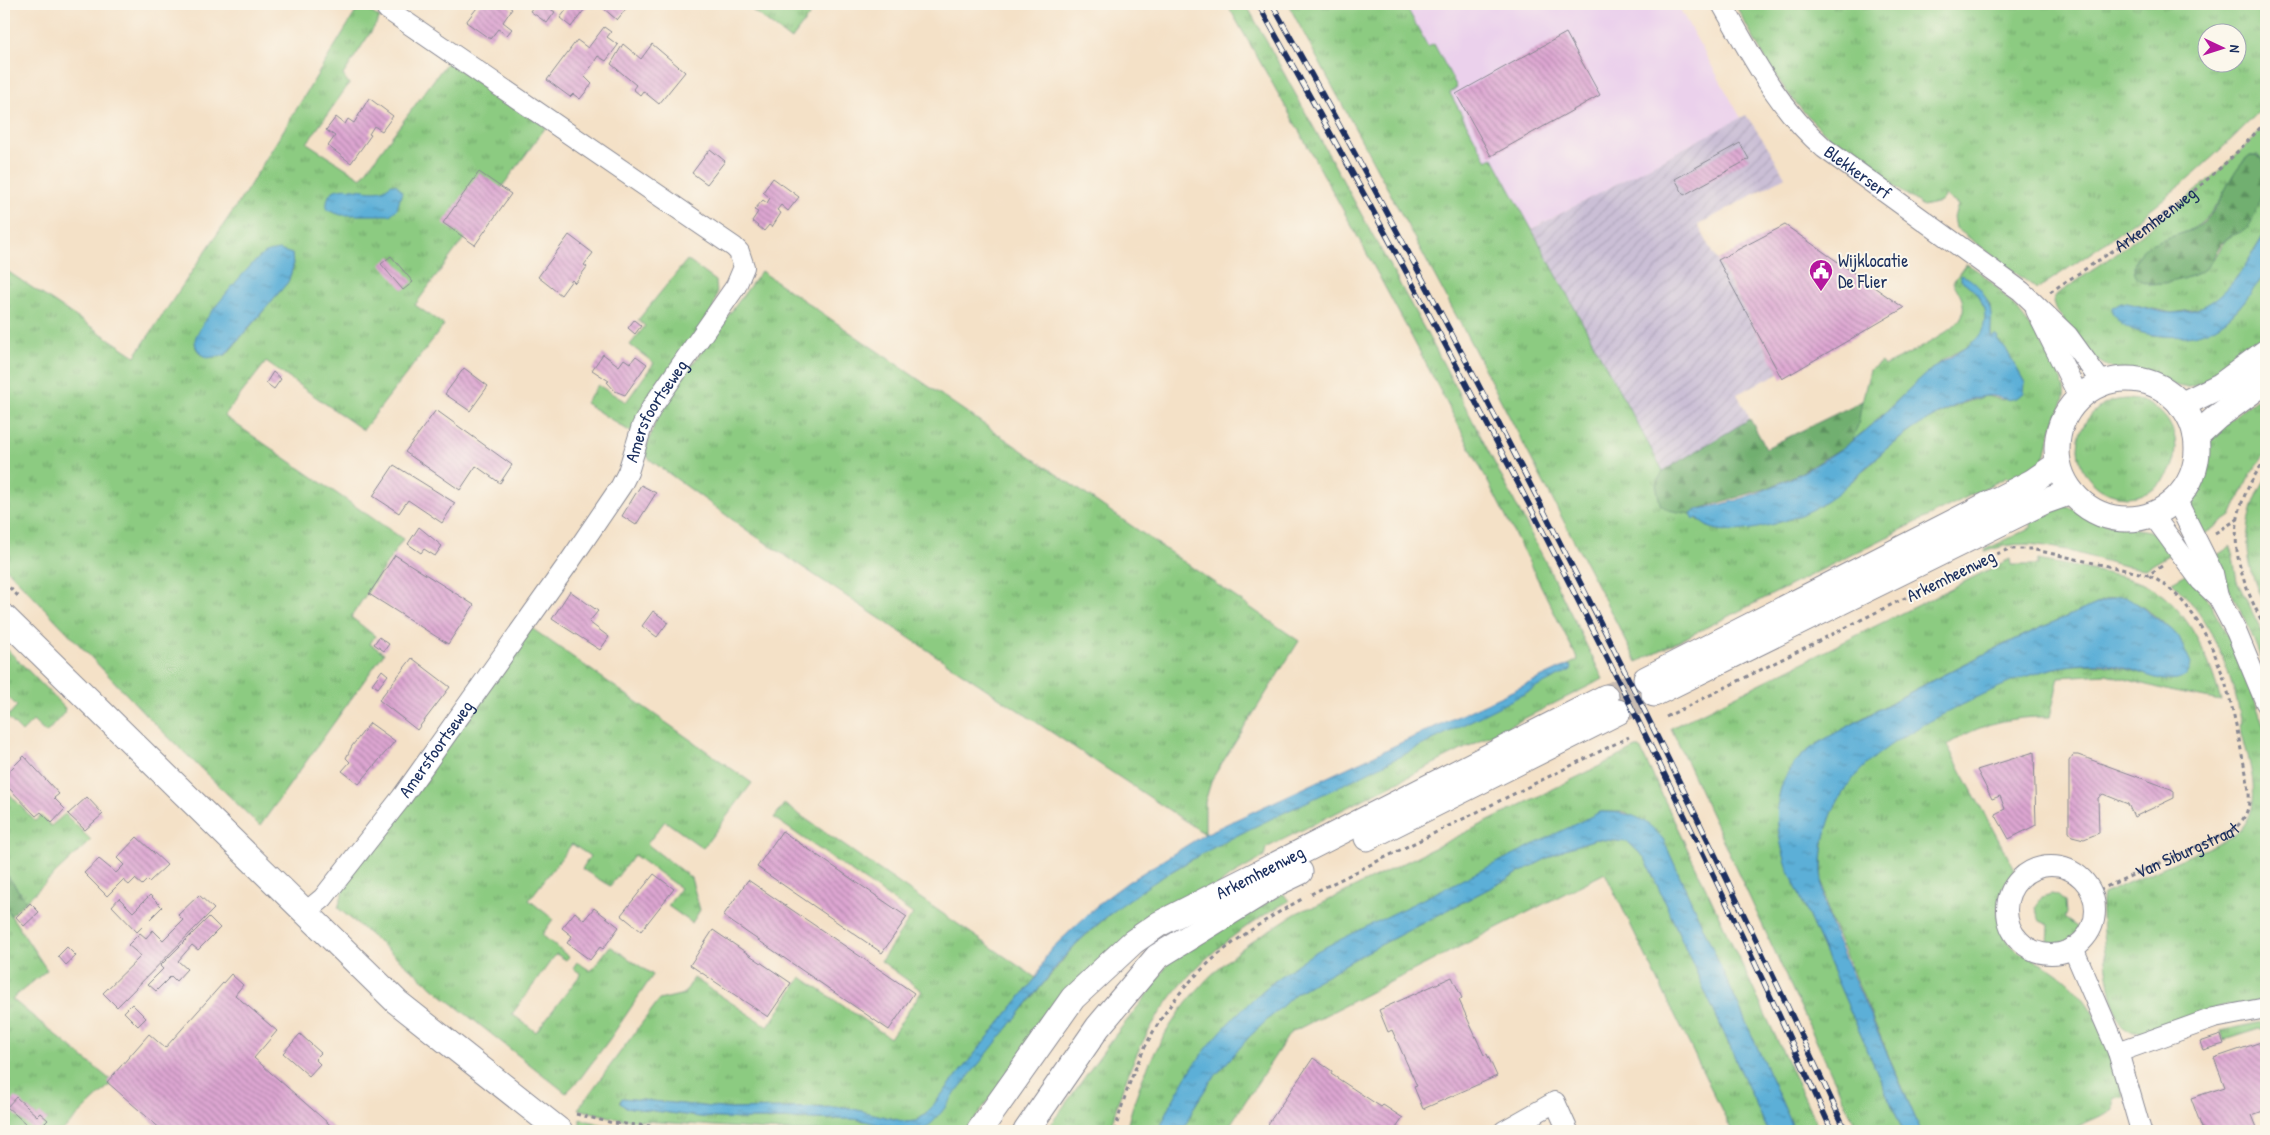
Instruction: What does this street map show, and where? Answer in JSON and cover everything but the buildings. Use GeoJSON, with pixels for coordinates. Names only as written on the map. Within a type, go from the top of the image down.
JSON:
{"type":"FeatureCollection","features":[{"type":"Feature","properties":{"kind":"main road"},"geometry":{"type":"LineString","coordinates":[[2182,405],[2220,386],[2266,352]]}},
{"type":"Feature","properties":{"kind":"main road"},"geometry":{"type":"LineString","coordinates":[[2119,379],[2145,382],[2169,393],[2182,405],[2191,420],[2196,436],[2197,453],[2194,470],[2186,486],[2176,499],[2152,514],[2135,519],[2108,516],[2084,504],[2071,492],[2058,464],[2057,442],[2062,421],[2079,397],[2102,383],[2119,379]]}},
{"type":"Feature","properties":{"kind":"main road"},"geometry":{"type":"LineString","coordinates":[[2196,436],[2217,417],[2266,381]]}},
{"type":"Feature","properties":{"kind":"main road","name":"Arkemheenweg"},"geometry":{"type":"LineString","coordinates":[[2058,464],[2032,482],[1650,686],[2044,502],[2071,492]]}},
{"type":"Feature","properties":{"kind":"main road"},"geometry":{"type":"LineString","coordinates":[[4,617],[397,1002],[564,1121]]}},
{"type":"Feature","properties":{"kind":"main road","name":"Arkemheenweg"},"geometry":{"type":"LineString","coordinates":[[979,1131],[1073,998],[1133,942],[1159,924],[1612,705],[1277,883],[1157,957],[1098,1027],[1026,1131]]}},
{"type":"Feature","properties":{"kind":"street","name":"Blekkerserf"},"geometry":{"type":"LineString","coordinates":[[1722,4],[1764,80],[1806,133],[2021,291],[2068,336],[2102,383]]}},
{"type":"Feature","properties":{"kind":"street","name":"Amersfoortseweg"},"geometry":{"type":"LineString","coordinates":[[306,912],[323,898],[402,797],[570,561],[624,479],[642,426],[652,407],[736,286],[744,267],[739,252],[734,247],[388,9]]}},
{"type":"Feature","properties":{"kind":"street","name":"Blekkerserf"},"geometry":{"type":"LineString","coordinates":[[2033,304],[2052,346],[2079,397]]}},
{"type":"Feature","properties":{"kind":"street"},"geometry":{"type":"LineString","coordinates":[[2176,499],[2201,581],[2218,597],[2236,631],[2266,703]]}},
{"type":"Feature","properties":{"kind":"street"},"geometry":{"type":"LineString","coordinates":[[2152,514],[2190,548]]}},
{"type":"Feature","properties":{"kind":"street"},"geometry":{"type":"LineString","coordinates":[[2053,865],[2065,868],[2076,873],[2092,892],[2095,905],[2094,918],[2090,930],[2083,940],[2073,948],[2048,954],[2025,946],[2010,926],[2007,914],[2012,890],[2028,871],[2053,865]]}},
{"type":"Feature","properties":{"kind":"street"},"geometry":{"type":"LineString","coordinates":[[2073,948],[2118,1052],[2141,1131]]}},
{"type":"Feature","properties":{"kind":"street"},"geometry":{"type":"LineString","coordinates":[[2118,1052],[2214,1018],[2266,1008]]}},
{"type":"Feature","properties":{"kind":"street"},"geometry":{"type":"LineString","coordinates":[[1504,1131],[1555,1102],[1568,1131]]}},
{"type":"Feature","properties":{"kind":"path","name":"Arkemheenweg"},"geometry":{"type":"LineString","coordinates":[[2033,304],[2138,234],[2210,177],[2266,121]]}},
{"type":"Feature","properties":{"kind":"path"},"geometry":{"type":"LineString","coordinates":[[2266,458],[2248,489],[2238,519],[2237,554],[2248,594],[2266,629]]}},
{"type":"Feature","properties":{"kind":"path"},"geometry":{"type":"LineString","coordinates":[[2148,575],[2238,519]]}},
{"type":"Feature","properties":{"kind":"path","name":"Arkemheenweg"},"geometry":{"type":"LineString","coordinates":[[1988,557],[2009,549],[2032,550],[2148,575]]}},
{"type":"Feature","properties":{"kind":"path","name":"Arkemheenweg"},"geometry":{"type":"LineString","coordinates":[[1666,717],[1970,566]]}},
{"type":"Feature","properties":{"kind":"path","name":"Van Siburgstraat"},"geometry":{"type":"LineString","coordinates":[[2092,892],[2230,832],[2243,820],[2249,802],[2230,699],[2216,659],[2196,619],[2182,600],[2166,586],[2148,575]]}},
{"type":"Feature","properties":{"kind":"path"},"geometry":{"type":"LineString","coordinates":[[1115,1131],[1131,1076],[1156,1026],[1188,982],[1229,944],[1250,929],[1306,896],[1629,737]]}},
{"type":"Feature","properties":{"kind":"path"},"geometry":{"type":"LineString","coordinates":[[564,1121],[712,1131]]}},
{"type":"Feature","properties":{"kind":"shaded area"},"geometry":{"type":"Polygon","coordinates":[[[1405,4],[1677,4],[1741,118],[1532,229],[1493,158],[1487,161],[1450,93],[1457,87],[1434,44],[1428,47],[1405,4]]]}},
{"type":"Feature","properties":{"kind":"shaded area"},"geometry":{"type":"Polygon","coordinates":[[[1746,115],[1770,150],[1785,177],[1698,225],[1779,373],[1737,394],[1750,419],[1663,471],[1532,229],[1746,115]]]}},
{"type":"Feature","properties":{"kind":"green space"},"geometry":{"type":"Polygon","coordinates":[[[744,4],[818,4],[791,40],[744,4]]]}},
{"type":"Feature","properties":{"kind":"green space"},"geometry":{"type":"Polygon","coordinates":[[[1227,4],[1246,4],[1443,363],[1546,563],[1603,679],[1266,848],[1264,857],[1229,877],[1037,1034],[966,1131],[920,1131],[926,1128],[1076,944],[1119,906],[1150,884],[1210,849],[1578,660],[1408,329],[1319,166],[1227,4]]]}},
{"type":"Feature","properties":{"kind":"green space"},"geometry":{"type":"Polygon","coordinates":[[[1288,4],[1405,4],[1428,47],[1434,44],[1457,87],[1450,93],[1487,161],[1493,158],[1663,471],[1705,508],[1692,515],[1708,527],[1720,530],[1820,506],[1857,477],[1886,449],[1920,424],[1958,405],[1986,396],[2003,400],[2023,390],[2025,383],[2007,351],[1994,337],[1991,338],[1990,305],[1982,292],[1968,278],[1961,280],[1979,297],[1985,311],[1984,326],[1981,334],[1974,342],[1931,369],[1852,441],[1870,370],[1881,362],[1884,366],[1929,343],[1942,335],[1960,319],[1963,312],[1963,304],[1953,282],[1966,264],[1994,284],[2009,300],[2038,338],[2059,373],[2064,388],[2064,399],[2050,435],[2044,461],[2020,478],[2009,480],[2007,477],[1637,662],[1472,345],[1288,4]]]}},
{"type":"Feature","properties":{"kind":"green space"},"geometry":{"type":"Polygon","coordinates":[[[1735,4],[2266,4],[2266,104],[2213,157],[2158,204],[2100,247],[2037,289],[1956,228],[1954,217],[1958,205],[1946,196],[1941,202],[1923,206],[1886,181],[1834,141],[1817,126],[1788,93],[1760,49],[1735,4]]]}},
{"type":"Feature","properties":{"kind":"green space"},"geometry":{"type":"Polygon","coordinates":[[[360,5],[380,18],[343,75],[349,84],[307,143],[361,178],[447,62],[546,127],[415,305],[444,325],[363,430],[266,362],[224,416],[403,539],[351,617],[375,636],[370,644],[384,653],[260,826],[150,719],[4,566],[4,269],[135,356],[247,190],[360,5]],[[292,254],[195,340],[196,348],[201,355],[226,355],[288,282],[293,267],[292,254]]]}},
{"type":"Feature","properties":{"kind":"green space"},"geometry":{"type":"Polygon","coordinates":[[[2266,126],[2266,231],[2243,269],[2216,300],[2201,308],[2173,313],[2121,302],[2151,335],[2191,335],[2221,323],[2233,313],[2245,301],[2266,268],[2266,343],[2214,378],[2192,386],[2183,387],[2148,373],[2114,369],[2095,358],[2086,351],[2072,333],[2054,305],[2053,301],[2056,295],[2166,216],[2266,126]],[[2250,155],[2241,163],[2213,210],[2199,225],[2179,235],[2166,238],[2148,284],[2173,280],[2200,268],[2213,259],[2229,237],[2240,232],[2263,159],[2258,155],[2250,155]]]}},
{"type":"Feature","properties":{"kind":"green space"},"geometry":{"type":"Polygon","coordinates":[[[2250,155],[2262,158],[2265,163],[2266,176],[2257,209],[2247,228],[2224,241],[2206,268],[2186,278],[2163,283],[2152,283],[2142,281],[2136,276],[2134,266],[2139,254],[2153,243],[2188,232],[2203,223],[2216,207],[2236,170],[2250,155]]]}},
{"type":"Feature","properties":{"kind":"green space"},"geometry":{"type":"Polygon","coordinates":[[[687,260],[716,281],[717,294],[713,309],[634,434],[585,403],[598,385],[626,402],[654,363],[630,345],[645,326],[638,320],[687,260]]]}},
{"type":"Feature","properties":{"kind":"green space"},"geometry":{"type":"Polygon","coordinates":[[[761,271],[1299,641],[1212,779],[1205,802],[1205,834],[748,531],[649,459],[646,454],[646,448],[661,407],[761,271]]]}},
{"type":"Feature","properties":{"kind":"green space"},"geometry":{"type":"Polygon","coordinates":[[[2266,391],[2266,453],[2250,475],[2231,516],[2203,535],[2191,512],[2190,505],[2209,441],[2214,432],[2266,391]]]}},
{"type":"Feature","properties":{"kind":"green space"},"geometry":{"type":"Polygon","coordinates":[[[2117,399],[2137,399],[2146,402],[2162,413],[2173,429],[2176,438],[2176,458],[2173,467],[2162,483],[2146,494],[2137,497],[2117,497],[2100,489],[2086,475],[2078,458],[2078,438],[2086,421],[2100,407],[2117,399]]]}},
{"type":"Feature","properties":{"kind":"green space"},"geometry":{"type":"Polygon","coordinates":[[[1862,401],[1858,425],[1852,441],[1800,473],[1768,488],[1699,509],[1691,514],[1668,510],[1660,504],[1656,484],[1663,471],[1750,419],[1766,448],[1862,401]]]}},
{"type":"Feature","properties":{"kind":"green space"},"geometry":{"type":"Polygon","coordinates":[[[2266,478],[2266,608],[2258,592],[2253,575],[2248,543],[2252,510],[2266,478]]]}},
{"type":"Feature","properties":{"kind":"green space"},"geometry":{"type":"Polygon","coordinates":[[[2059,505],[2078,510],[2108,524],[2149,531],[2155,534],[2171,554],[2145,569],[2125,566],[2045,546],[2025,544],[2005,546],[1986,552],[1985,550],[2032,527],[2030,524],[2047,506],[2059,505]]]}},
{"type":"Feature","properties":{"kind":"green space"},"geometry":{"type":"Polygon","coordinates":[[[2231,546],[2237,581],[2266,640],[2266,671],[2247,623],[2213,558],[2231,546]]]}},
{"type":"Feature","properties":{"kind":"green space"},"geometry":{"type":"Polygon","coordinates":[[[2010,559],[2011,565],[2038,565],[2038,560],[2111,574],[2139,582],[2164,596],[2187,621],[2196,636],[2211,669],[2221,701],[2174,692],[2106,674],[2059,677],[2050,717],[2022,718],[1996,723],[1971,732],[1947,745],[2015,870],[2008,879],[1999,898],[1998,918],[2000,928],[2012,946],[2061,976],[2083,998],[2091,1009],[2102,1033],[2124,1097],[2114,1098],[2114,1110],[2067,1131],[1921,1131],[1830,919],[1824,890],[1822,860],[1826,830],[1831,815],[1848,785],[1867,763],[1888,745],[1927,721],[1978,695],[2055,668],[2075,665],[2104,665],[2150,676],[2179,638],[2159,619],[2142,607],[2125,598],[2114,597],[2103,600],[2002,645],[1886,705],[1816,745],[1794,764],[1786,776],[1778,801],[1777,815],[1778,829],[1788,869],[1903,1131],[1858,1131],[1671,728],[2010,559]]]}},
{"type":"Feature","properties":{"kind":"green space"},"geometry":{"type":"Polygon","coordinates":[[[2188,573],[2209,602],[2228,636],[2249,683],[2266,734],[2266,1001],[2227,1005],[2151,1032],[2143,1033],[2128,1030],[2122,1026],[2113,1003],[2106,962],[2102,920],[2103,894],[2233,836],[2244,825],[2251,812],[2253,798],[2251,768],[2240,724],[2242,723],[2226,665],[2209,629],[2198,612],[2172,582],[2188,573]]]}},
{"type":"Feature","properties":{"kind":"green space"},"geometry":{"type":"Polygon","coordinates":[[[530,627],[752,783],[703,848],[665,821],[647,844],[691,878],[700,910],[692,923],[668,906],[680,888],[634,855],[610,886],[582,869],[590,856],[572,844],[529,900],[553,919],[542,935],[569,957],[566,960],[556,954],[512,1014],[536,1032],[581,974],[573,968],[577,962],[591,971],[610,946],[653,975],[609,1040],[579,1080],[566,1093],[443,996],[338,908],[347,879],[530,627]]]}},
{"type":"Feature","properties":{"kind":"green space"},"geometry":{"type":"Polygon","coordinates":[[[4,646],[65,708],[64,713],[46,733],[33,721],[22,732],[7,717],[17,706],[4,693],[4,646]]]}},
{"type":"Feature","properties":{"kind":"green space"},"geometry":{"type":"Polygon","coordinates":[[[1636,748],[1640,748],[1820,1131],[1795,1131],[1663,839],[1626,812],[1601,812],[1274,981],[1238,1014],[1207,1049],[1180,1088],[1159,1131],[1126,1131],[1146,1070],[1178,1015],[1197,990],[1244,947],[1298,912],[1315,907],[1636,748]]]}},
{"type":"Feature","properties":{"kind":"green space"},"geometry":{"type":"Polygon","coordinates":[[[4,788],[35,821],[41,816],[51,826],[65,814],[91,840],[26,901],[4,871],[4,788]]]}},
{"type":"Feature","properties":{"kind":"green space"},"geometry":{"type":"Polygon","coordinates":[[[784,804],[1036,978],[926,1114],[916,1121],[906,1122],[845,1107],[731,1109],[623,1098],[619,1102],[625,1107],[700,1117],[864,1120],[897,1131],[781,1131],[619,1119],[578,1109],[659,1000],[684,994],[694,978],[768,1027],[801,977],[890,1038],[922,991],[881,961],[913,914],[774,818],[784,804]]]}},
{"type":"Feature","properties":{"kind":"green space"},"geometry":{"type":"Polygon","coordinates":[[[1596,839],[1628,842],[1645,858],[1768,1131],[1732,1131],[1605,873],[1290,1033],[1226,1131],[1183,1131],[1194,1107],[1210,1082],[1249,1037],[1296,993],[1363,954],[1565,849],[1596,839]]]}},
{"type":"Feature","properties":{"kind":"green space"},"geometry":{"type":"Polygon","coordinates":[[[4,871],[26,901],[11,916],[4,905],[4,871]]]}},
{"type":"Feature","properties":{"kind":"green space"},"geometry":{"type":"Polygon","coordinates":[[[1283,893],[1289,901],[1254,922],[1223,944],[1172,995],[1152,1025],[1135,1057],[1121,1092],[1110,1131],[1046,1131],[1110,1042],[1151,990],[1168,963],[1283,893]]]}},
{"type":"Feature","properties":{"kind":"green space"},"geometry":{"type":"Polygon","coordinates":[[[2051,894],[2057,895],[2065,902],[2066,913],[2064,918],[2080,929],[2067,941],[2048,945],[2049,925],[2040,921],[2035,908],[2042,897],[2051,894]]]}},
{"type":"Feature","properties":{"kind":"green space"},"geometry":{"type":"Polygon","coordinates":[[[4,905],[47,970],[12,999],[113,1082],[62,1131],[4,1131],[4,905]]]}},
{"type":"Feature","properties":{"kind":"green space"},"geometry":{"type":"Polygon","coordinates":[[[2266,1021],[2266,1032],[2259,1029],[2224,1040],[2221,1031],[2266,1021]]]}},
{"type":"Feature","properties":{"kind":"green space"},"geometry":{"type":"Polygon","coordinates":[[[580,1119],[608,1126],[659,1131],[589,1131],[580,1128],[580,1119]]]}},
{"type":"Feature","properties":{"kind":"water"},"geometry":{"type":"Polygon","coordinates":[[[392,184],[397,185],[402,192],[397,209],[390,215],[341,215],[327,210],[328,199],[332,192],[338,189],[374,191],[382,190],[392,184]]]}},
{"type":"Feature","properties":{"kind":"water"},"geometry":{"type":"Polygon","coordinates":[[[2266,231],[2267,260],[2263,276],[2239,307],[2219,325],[2197,334],[2184,336],[2148,334],[2136,331],[2120,322],[2112,312],[2112,307],[2121,302],[2160,312],[2173,313],[2190,311],[2205,305],[2230,286],[2250,259],[2266,231]]]}},
{"type":"Feature","properties":{"kind":"water"},"geometry":{"type":"Polygon","coordinates":[[[279,250],[292,254],[293,267],[288,282],[225,355],[207,358],[204,356],[197,349],[195,340],[204,323],[254,262],[265,254],[279,250]]]}},
{"type":"Feature","properties":{"kind":"water"},"geometry":{"type":"Polygon","coordinates":[[[1961,275],[1977,285],[1985,296],[1991,314],[1991,338],[1995,335],[1998,337],[1997,339],[2007,351],[2025,383],[2024,393],[2008,400],[1992,396],[1979,397],[1938,414],[1894,443],[1828,500],[1808,512],[1793,518],[1775,524],[1738,531],[1721,530],[1707,526],[1698,518],[1694,519],[1691,514],[1699,509],[1744,498],[1767,489],[1790,479],[1833,454],[1871,426],[1932,369],[1960,352],[1979,336],[1984,323],[1984,309],[1977,295],[1961,280],[1961,275]]]}},
{"type":"Feature","properties":{"kind":"water"},"geometry":{"type":"Polygon","coordinates":[[[2117,596],[2125,596],[2132,600],[2172,630],[2179,638],[2191,664],[2187,673],[2181,679],[2173,681],[2164,680],[2129,669],[2103,664],[2085,664],[2050,669],[2017,680],[1937,717],[1882,751],[1860,771],[1842,794],[1829,821],[1823,853],[1823,891],[1825,903],[1836,937],[1921,1131],[1903,1131],[1788,869],[1778,829],[1778,801],[1786,775],[1801,757],[1827,738],[1925,684],[1988,652],[2117,596]]]}},
{"type":"Feature","properties":{"kind":"water"},"geometry":{"type":"Polygon","coordinates":[[[1568,665],[1572,667],[1571,670],[1367,773],[1234,837],[1201,854],[1136,894],[1106,917],[1070,950],[941,1113],[931,1124],[922,1130],[905,1131],[853,1119],[700,1117],[625,1107],[620,1103],[622,1098],[731,1109],[845,1107],[906,1122],[916,1121],[926,1114],[1036,978],[1048,952],[1101,902],[1128,882],[1205,834],[1568,665]]]}},
{"type":"Feature","properties":{"kind":"water"},"geometry":{"type":"Polygon","coordinates":[[[1600,812],[1628,814],[1636,817],[1649,825],[1663,839],[1795,1131],[1768,1131],[1645,858],[1628,842],[1596,839],[1565,849],[1363,954],[1296,993],[1249,1037],[1210,1082],[1194,1107],[1183,1131],[1159,1131],[1172,1103],[1204,1052],[1245,1007],[1292,968],[1317,951],[1600,812]]]}},
{"type":"Feature","properties":{"kind":"tunnel"},"geometry":{"type":"LineString","coordinates":[[1606,697],[1646,679]]}},
{"type":"Feature","properties":{"kind":"tunnel"},"geometry":{"type":"LineString","coordinates":[[1618,712],[1654,694]]}},
{"type":"Feature","properties":{"kind":"railway"},"geometry":{"type":"LineString","coordinates":[[1258,4],[1411,281],[1558,561],[1699,845],[1832,1131]]}},
{"type":"Feature","properties":{"kind":"railway"},"geometry":{"type":"LineString","coordinates":[[1272,4],[1424,281],[1570,562],[1710,845],[1846,1131]]}},
{"type":"Feature","properties":{"kind":"place","name":"Wijklocatie De Flier"},"geometry":{"type":"Point","coordinates":[1821,292]}}]}
